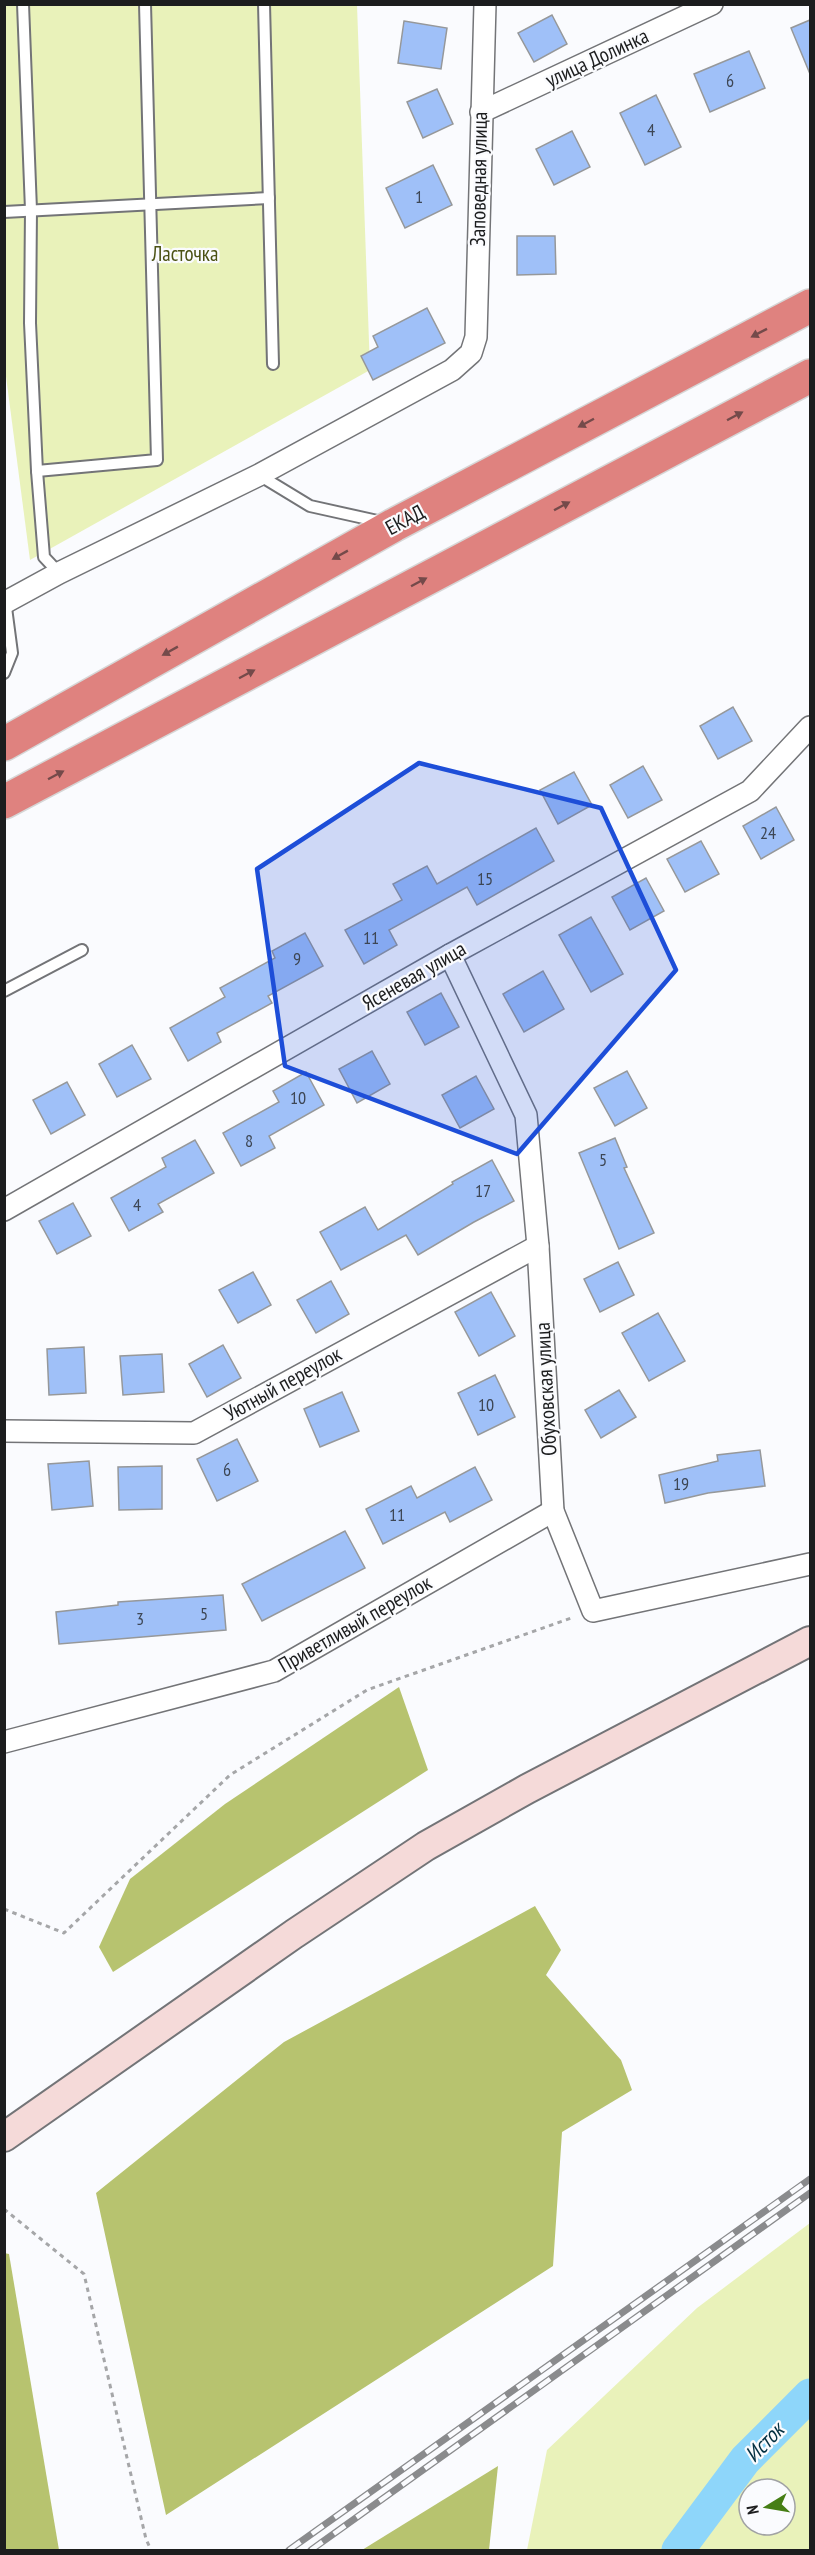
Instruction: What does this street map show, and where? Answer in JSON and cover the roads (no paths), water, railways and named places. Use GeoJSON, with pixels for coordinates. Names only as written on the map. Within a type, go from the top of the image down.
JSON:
{"type":"FeatureCollection","features":[{"type":"Feature","properties":{"kind":"highway","name":"ЕКАД"},"geometry":{"type":"LineString","coordinates":[[4,744],[394,525],[810,306]]}},
{"type":"Feature","properties":{"kind":"highway"},"geometry":{"type":"LineString","coordinates":[[4,802],[810,376]]}},
{"type":"Feature","properties":{"kind":"main road"},"geometry":{"type":"LineString","coordinates":[[4,2137],[294,1934],[426,1846],[527,1789],[810,1641]]}},
{"type":"Feature","properties":{"kind":"street","name":"Заповедная улица"},"geometry":{"type":"LineString","coordinates":[[259,475],[452,369],[471,353],[476,336],[484,4]]}},
{"type":"Feature","properties":{"kind":"street","name":"улица Долинка"},"geometry":{"type":"LineString","coordinates":[[481,112],[712,4]]}},
{"type":"Feature","properties":{"kind":"street"},"geometry":{"type":"LineString","coordinates":[[5,602],[259,475]]}},
{"type":"Feature","properties":{"kind":"street","name":"Ясеневая улица"},"geometry":{"type":"LineString","coordinates":[[4,1210],[450,956],[750,791],[810,727]]}},
{"type":"Feature","properties":{"kind":"street","name":"Обуховская улица"},"geometry":{"type":"LineString","coordinates":[[450,956],[526,1114],[538,1246],[553,1511],[593,1611],[810,1564]]}},
{"type":"Feature","properties":{"kind":"street","name":"Уютный переулок"},"geometry":{"type":"LineString","coordinates":[[4,1431],[194,1432],[538,1246]]}},
{"type":"Feature","properties":{"kind":"street","name":"Приветливый переулок"},"geometry":{"type":"LineString","coordinates":[[4,1742],[274,1671],[553,1511]]}},
{"type":"Feature","properties":{"kind":"lane"},"geometry":{"type":"LineString","coordinates":[[23,4],[30,210],[30,323],[37,471],[44,557],[59,573]]}},
{"type":"Feature","properties":{"kind":"lane"},"geometry":{"type":"LineString","coordinates":[[37,471],[157,460],[145,4]]}},
{"type":"Feature","properties":{"kind":"lane"},"geometry":{"type":"LineString","coordinates":[[264,4],[273,364]]}},
{"type":"Feature","properties":{"kind":"lane"},"geometry":{"type":"LineString","coordinates":[[4,212],[269,198]]}},
{"type":"Feature","properties":{"kind":"lane"},"geometry":{"type":"LineString","coordinates":[[259,475],[310,506],[394,525]]}},
{"type":"Feature","properties":{"kind":"lane"},"geometry":{"type":"LineString","coordinates":[[4,673],[12,653],[5,602]]}},
{"type":"Feature","properties":{"kind":"lane"},"geometry":{"type":"LineString","coordinates":[[4,991],[82,950]]}},
{"type":"Feature","properties":{"kind":"waterway","name":"Исток"},"geometry":{"type":"LineString","coordinates":[[678,2550],[745,2460],[810,2395]]}},
{"type":"Feature","properties":{"kind":"railway"},"geometry":{"type":"LineString","coordinates":[[289,2550],[810,2179]]}},
{"type":"Feature","properties":{"kind":"railway"},"geometry":{"type":"LineString","coordinates":[[311,2550],[810,2193]]}},
{"type":"Feature","properties":{"kind":"park label","name":"Ласточка"},"geometry":{"type":"Point","coordinates":[185,254]}}]}
